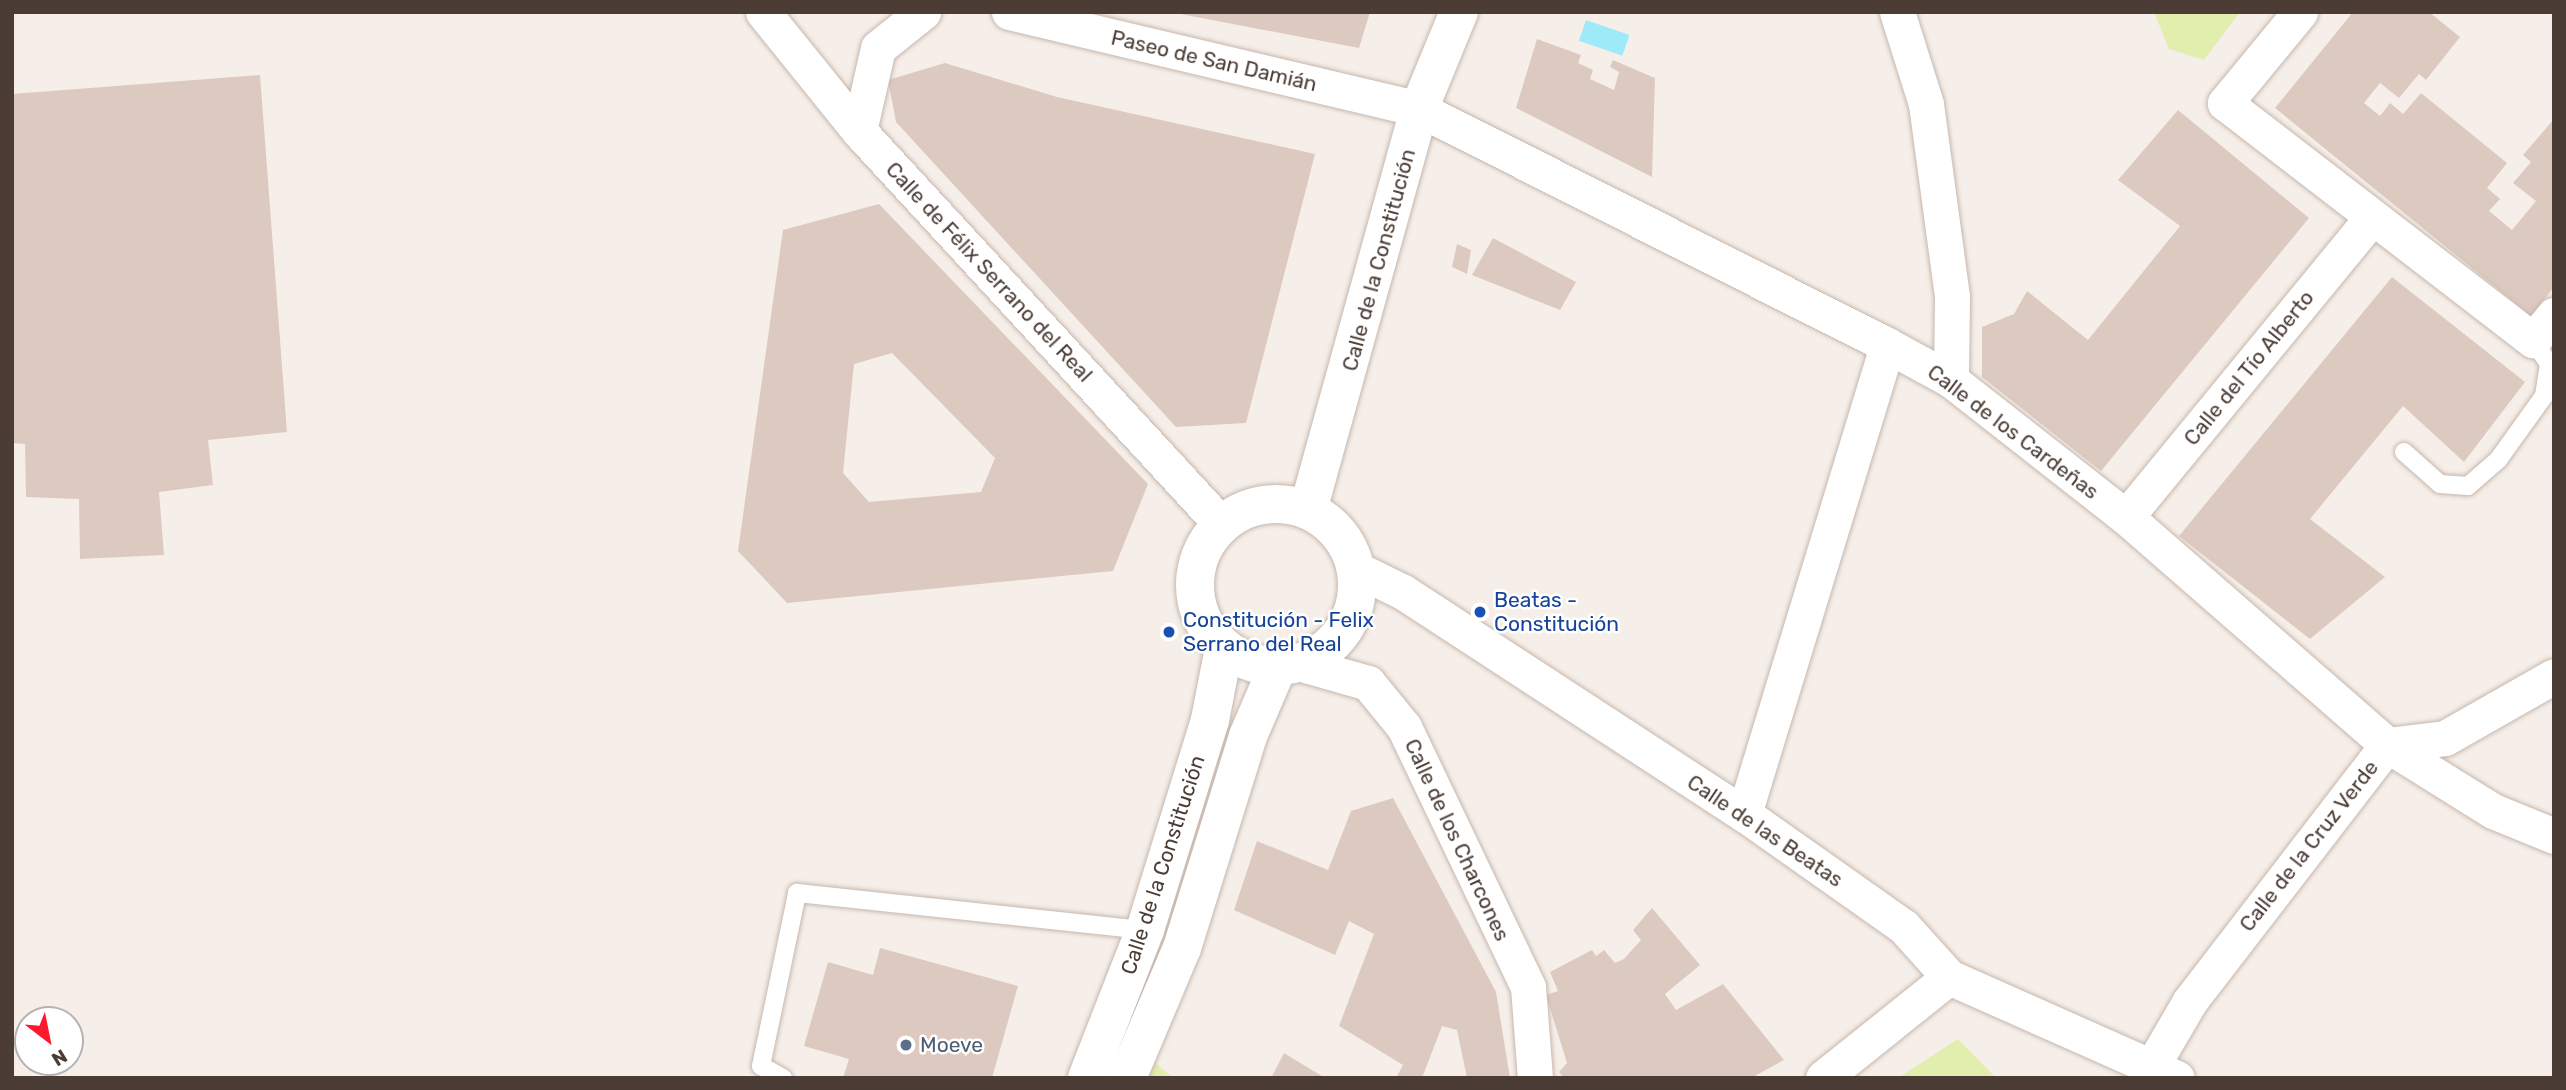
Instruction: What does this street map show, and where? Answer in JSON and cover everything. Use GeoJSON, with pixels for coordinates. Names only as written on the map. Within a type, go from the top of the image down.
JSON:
{"type":"FeatureCollection","features":[{"type":"Feature","properties":{"kind":"street","name":"Calle de Félix Serrano del Real"},"geometry":{"type":"LineString","coordinates":[[763,12],[859,131],[1222,524]]}},
{"type":"Feature","properties":{"kind":"street"},"geometry":{"type":"LineString","coordinates":[[859,131],[878,48],[923,12]]}},
{"type":"Feature","properties":{"kind":"street","name":"Paseo de San Damián"},"geometry":{"type":"LineString","coordinates":[[1009,12],[1419,110]]}},
{"type":"Feature","properties":{"kind":"street","name":"Calle de la Constitución"},"geometry":{"type":"LineString","coordinates":[[1308,510],[1419,110],[1459,12]]}},
{"type":"Feature","properties":{"kind":"street"},"geometry":{"type":"LineString","coordinates":[[1897,12],[1926,104],[1952,296],[1951,380]]}},
{"type":"Feature","properties":{"kind":"street"},"geometry":{"type":"LineString","coordinates":[[2300,12],[2225,103],[2372,218],[2543,328]]}},
{"type":"Feature","properties":{"kind":"street","name":"Calle de los Cardeñas"},"geometry":{"type":"LineString","coordinates":[[1419,110],[1887,345],[1951,380],[2126,517],[2387,745],[2493,811],[2554,836]]}},
{"type":"Feature","properties":{"kind":"street","name":"Calle del Tío Alberto"},"geometry":{"type":"LineString","coordinates":[[2126,517],[2372,218]]}},
{"type":"Feature","properties":{"kind":"street"},"geometry":{"type":"LineString","coordinates":[[1744,814],[1887,345]]}},
{"type":"Feature","properties":{"kind":"street"},"geometry":{"type":"LineString","coordinates":[[1278,504],[1308,510],[1330,524],[1347,544],[1356,569],[1357,599],[1346,627],[1326,650],[1288,665],[1259,664],[1224,648],[1203,621],[1196,596],[1201,557],[1222,524],[1249,509],[1278,504]]}},
{"type":"Feature","properties":{"kind":"street","name":"Calle de las Beatas"},"geometry":{"type":"LineString","coordinates":[[1356,569],[1404,592],[1744,814],[1904,927],[1949,977],[2158,1073]]}},
{"type":"Feature","properties":{"kind":"street","name":"Calle de la Constitución"},"geometry":{"type":"LineString","coordinates":[[1087,1078],[1145,930],[1210,720],[1224,648]]}},
{"type":"Feature","properties":{"kind":"street","name":"Calle de la Constitución"},"geometry":{"type":"LineString","coordinates":[[1127,1078],[1182,948],[1248,736],[1288,665]]}},
{"type":"Feature","properties":{"kind":"street","name":"Calle de los Charcones"},"geometry":{"type":"LineString","coordinates":[[1288,665],[1368,683],[1404,727],[1528,987],[1535,1078]]}},
{"type":"Feature","properties":{"kind":"street","name":"Calle de la Cruz Verde"},"geometry":{"type":"LineString","coordinates":[[2158,1073],[2190,1001],[2387,745],[2445,738],[2554,676]]}},
{"type":"Feature","properties":{"kind":"street"},"geometry":{"type":"LineString","coordinates":[[1824,1078],[1949,977]]}},
{"type":"Feature","properties":{"kind":"lane"},"geometry":{"type":"LineString","coordinates":[[2404,452],[2440,484],[2468,486],[2498,460],[2544,396],[2549,364],[2543,328]]}},
{"type":"Feature","properties":{"kind":"lane"},"geometry":{"type":"LineString","coordinates":[[783,1078],[761,1066],[797,893],[1145,930]]}},
{"type":"Feature","properties":{"kind":"green space"},"geometry":{"type":"Polygon","coordinates":[[[2154,12],[2240,12],[2204,60],[2169,49],[2154,12]]]}},
{"type":"Feature","properties":{"kind":"green space"},"geometry":{"type":"Polygon","coordinates":[[[1958,1039],[1996,1078],[1898,1078],[1958,1039]]]}},
{"type":"Feature","properties":{"kind":"green space"},"geometry":{"type":"Polygon","coordinates":[[[1151,1059],[1173,1078],[1143,1078],[1151,1059]]]}},
{"type":"Feature","properties":{"kind":"water"},"geometry":{"type":"Polygon","coordinates":[[[1586,20],[1629,35],[1622,56],[1579,41],[1586,20]]]}},
{"type":"Feature","properties":{"kind":"building"},"geometry":{"type":"Polygon","coordinates":[[[1170,12],[1370,12],[1359,48],[1170,12]]]}},
{"type":"Feature","properties":{"kind":"building"},"geometry":{"type":"Polygon","coordinates":[[[2353,12],[2429,12],[2460,37],[2426,80],[2419,74],[2399,98],[2380,83],[2364,103],[2380,116],[2390,103],[2403,114],[2421,93],[2507,163],[2487,188],[2500,199],[2489,211],[2512,230],[2536,201],[2513,183],[2531,162],[2523,155],[2554,119],[2554,287],[2531,316],[2275,108],[2353,12]]]}},
{"type":"Feature","properties":{"kind":"building"},"geometry":{"type":"Polygon","coordinates":[[[1537,39],[1581,55],[1578,63],[1593,70],[1590,79],[1614,90],[1619,72],[1610,67],[1613,60],[1655,78],[1652,177],[1516,108],[1537,39]]]}},
{"type":"Feature","properties":{"kind":"building"},"geometry":{"type":"Polygon","coordinates":[[[945,63],[1057,97],[1315,154],[1246,423],[1176,427],[896,122],[888,80],[945,63]]]}},
{"type":"Feature","properties":{"kind":"building"},"geometry":{"type":"Polygon","coordinates":[[[260,75],[287,432],[208,440],[213,485],[159,492],[164,555],[80,559],[79,499],[26,497],[25,444],[12,443],[12,94],[260,75]]]}},
{"type":"Feature","properties":{"kind":"building"},"geometry":{"type":"Polygon","coordinates":[[[2178,110],[2309,218],[2101,471],[1982,377],[1982,327],[2014,314],[2027,291],[2088,340],[2180,226],[2118,180],[2178,110]]]}},
{"type":"Feature","properties":{"kind":"building"},"geometry":{"type":"Polygon","coordinates":[[[879,204],[1148,484],[1113,571],[787,603],[738,551],[783,230],[879,204]],[[892,353],[854,364],[843,473],[869,502],[981,492],[995,458],[892,353]]]}},
{"type":"Feature","properties":{"kind":"building"},"geometry":{"type":"Polygon","coordinates":[[[1493,238],[1576,282],[1560,310],[1472,275],[1493,238]]]}},
{"type":"Feature","properties":{"kind":"building"},"geometry":{"type":"Polygon","coordinates":[[[1457,244],[1471,250],[1467,274],[1452,267],[1457,244]]]}},
{"type":"Feature","properties":{"kind":"building"},"geometry":{"type":"Polygon","coordinates":[[[2392,277],[2525,382],[2464,462],[2403,406],[2310,519],[2385,577],[2310,639],[2179,536],[2392,277]]]}},
{"type":"Feature","properties":{"kind":"building"},"geometry":{"type":"Polygon","coordinates":[[[1393,798],[1496,992],[1510,1078],[1467,1078],[1457,1030],[1442,1026],[1422,1078],[1396,1078],[1403,1065],[1339,1026],[1374,934],[1349,921],[1335,955],[1234,910],[1257,841],[1328,870],[1351,811],[1393,798]]]}},
{"type":"Feature","properties":{"kind":"building"},"geometry":{"type":"Polygon","coordinates":[[[1652,908],[1700,965],[1665,994],[1676,1010],[1723,984],[1784,1060],[1751,1078],[1564,1078],[1559,1072],[1567,1063],[1546,995],[1558,991],[1550,972],[1592,950],[1596,956],[1604,950],[1615,963],[1624,959],[1641,940],[1633,930],[1652,908]]]}},
{"type":"Feature","properties":{"kind":"building"},"geometry":{"type":"Polygon","coordinates":[[[880,948],[1018,986],[992,1078],[843,1078],[849,1059],[804,1046],[828,962],[873,975],[880,948]]]}},
{"type":"Feature","properties":{"kind":"building"},"geometry":{"type":"Polygon","coordinates":[[[1284,1053],[1325,1078],[1271,1078],[1284,1053]]]}},
{"type":"Feature","properties":{"kind":"place","name":"Beatas - Constitución"},"geometry":{"type":"Point","coordinates":[1480,612]}},
{"type":"Feature","properties":{"kind":"place","name":"Constitución - Felix Serrano del Real"},"geometry":{"type":"Point","coordinates":[1169,632]}},
{"type":"Feature","properties":{"kind":"place","name":"Moeve"},"geometry":{"type":"Point","coordinates":[906,1045]}}]}
